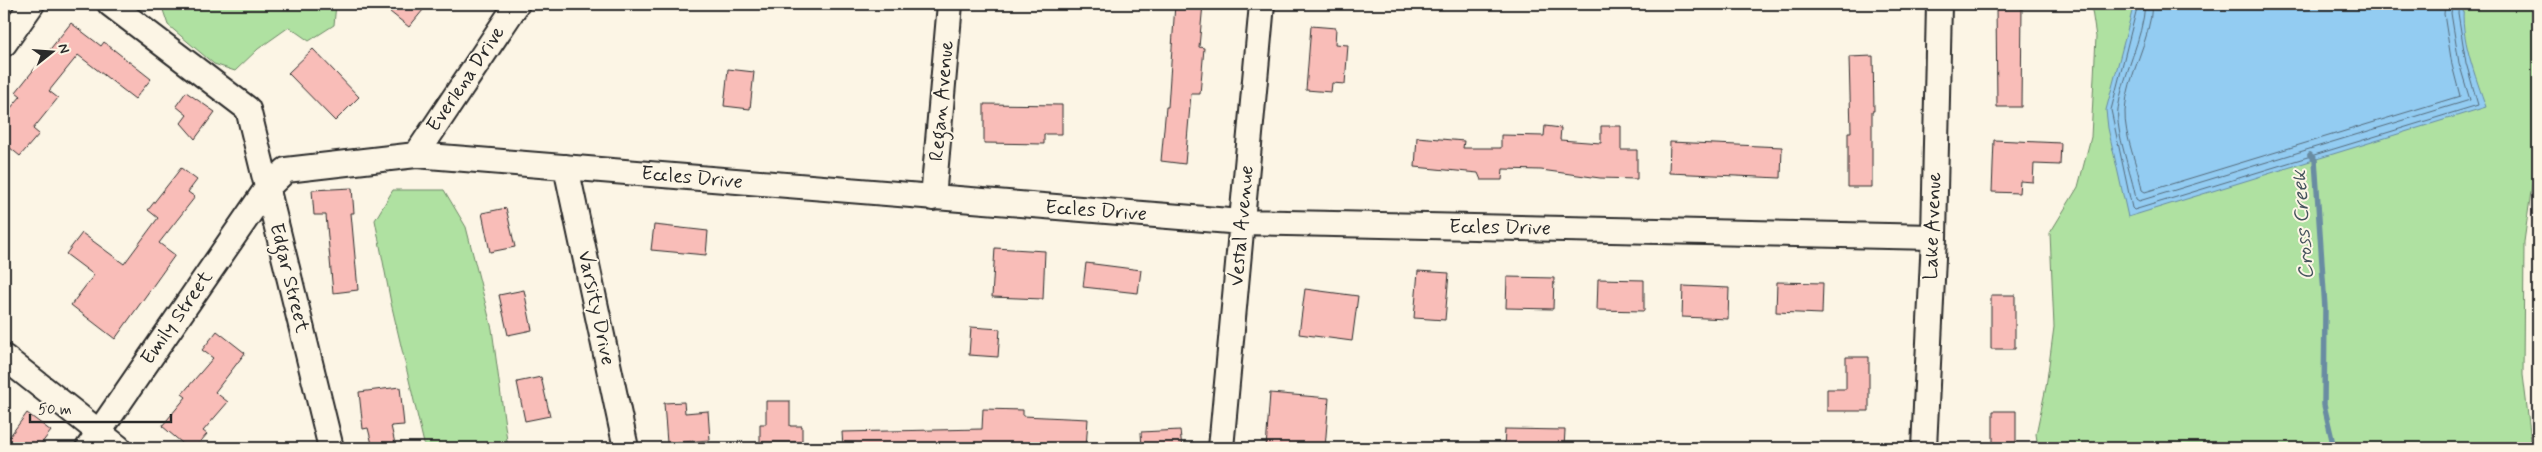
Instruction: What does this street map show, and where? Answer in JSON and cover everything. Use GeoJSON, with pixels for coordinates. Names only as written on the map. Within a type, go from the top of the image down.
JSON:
{"type":"FeatureCollection","features":[{"type":"Feature","properties":{"kind":"street"},"geometry":{"type":"LineString","coordinates":[[4,44],[32,4]]}},
{"type":"Feature","properties":{"kind":"street","name":"Edgar Street"},"geometry":{"type":"LineString","coordinates":[[110,4],[248,109],[331,448]]}},
{"type":"Feature","properties":{"kind":"street","name":"Everlena Drive"},"geometry":{"type":"LineString","coordinates":[[416,155],[517,4]]}},
{"type":"Feature","properties":{"kind":"street","name":"Regan Avenue"},"geometry":{"type":"LineString","coordinates":[[934,198],[950,4]]}},
{"type":"Feature","properties":{"kind":"street","name":"Vestal Avenue"},"geometry":{"type":"LineString","coordinates":[[1221,448],[1262,4]]}},
{"type":"Feature","properties":{"kind":"street","name":"Lake Avenue"},"geometry":{"type":"LineString","coordinates":[[1924,448],[1934,237],[1939,4]]}},
{"type":"Feature","properties":{"kind":"street","name":"Eccles Drive"},"geometry":{"type":"LineString","coordinates":[[267,188],[286,170],[416,155],[1242,222],[1934,237]]}},
{"type":"Feature","properties":{"kind":"street","name":"Varsity Drive"},"geometry":{"type":"LineString","coordinates":[[566,167],[626,448]]}},
{"type":"Feature","properties":{"kind":"street","name":"Emily Street"},"geometry":{"type":"LineString","coordinates":[[93,440],[267,188]]}},
{"type":"Feature","properties":{"kind":"street"},"geometry":{"type":"LineString","coordinates":[[4,357],[93,440],[119,448]]}},
{"type":"Feature","properties":{"kind":"green space"},"geometry":{"type":"Polygon","coordinates":[[[161,4],[336,4],[334,25],[309,41],[289,27],[258,49],[235,71],[214,64],[168,25],[161,4]]]}},
{"type":"Feature","properties":{"kind":"green space"},"geometry":{"type":"Polygon","coordinates":[[[2091,4],[2538,4],[2538,141],[2524,242],[2523,375],[2532,448],[2038,448],[2036,434],[2046,387],[2054,327],[2050,233],[2078,187],[2091,137],[2096,37],[2091,4]]]}},
{"type":"Feature","properties":{"kind":"green space"},"geometry":{"type":"Polygon","coordinates":[[[393,190],[444,190],[466,227],[492,329],[508,448],[425,448],[391,303],[375,220],[393,190]]]}},
{"type":"Feature","properties":{"kind":"water"},"geometry":{"type":"Polygon","coordinates":[[[2134,4],[2464,4],[2463,16],[2466,43],[2486,107],[2128,217],[2108,128],[2106,110],[2134,4]]]}},
{"type":"Feature","properties":{"kind":"building"},"geometry":{"type":"Polygon","coordinates":[[[380,4],[428,4],[409,27],[380,4]]]}},
{"type":"Feature","properties":{"kind":"building"},"geometry":{"type":"Polygon","coordinates":[[[1175,4],[1203,4],[1199,47],[1204,48],[1200,94],[1191,94],[1185,164],[1161,161],[1166,107],[1168,107],[1175,4]]]}},
{"type":"Feature","properties":{"kind":"building"},"geometry":{"type":"Polygon","coordinates":[[[1996,4],[2022,4],[2021,107],[1997,107],[1996,4]]]}},
{"type":"Feature","properties":{"kind":"building"},"geometry":{"type":"Polygon","coordinates":[[[71,23],[101,46],[104,42],[151,79],[135,99],[78,55],[49,91],[58,98],[33,129],[39,134],[20,156],[4,143],[4,116],[21,96],[16,92],[71,23]]]}},
{"type":"Feature","properties":{"kind":"building"},"geometry":{"type":"Polygon","coordinates":[[[1311,26],[1336,28],[1335,44],[1348,45],[1345,84],[1332,83],[1331,92],[1306,90],[1311,26]]]}},
{"type":"Feature","properties":{"kind":"building"},"geometry":{"type":"Polygon","coordinates":[[[313,49],[359,97],[335,121],[288,73],[313,49]]]}},
{"type":"Feature","properties":{"kind":"building"},"geometry":{"type":"Polygon","coordinates":[[[1873,56],[1872,187],[1848,187],[1848,132],[1851,132],[1849,57],[1873,56]]]}},
{"type":"Feature","properties":{"kind":"building"},"geometry":{"type":"Polygon","coordinates":[[[728,69],[754,72],[750,109],[724,106],[728,69]]]}},
{"type":"Feature","properties":{"kind":"building"},"geometry":{"type":"Polygon","coordinates":[[[186,92],[215,112],[195,139],[181,123],[187,115],[176,106],[186,92]]]}},
{"type":"Feature","properties":{"kind":"building"},"geometry":{"type":"Polygon","coordinates":[[[984,104],[1062,105],[1062,134],[1044,134],[1044,144],[984,143],[984,104]]]}},
{"type":"Feature","properties":{"kind":"building"},"geometry":{"type":"Polygon","coordinates":[[[1545,126],[1561,128],[1560,140],[1601,143],[1601,126],[1621,126],[1621,150],[1637,150],[1637,179],[1600,178],[1541,170],[1503,169],[1502,180],[1481,180],[1478,173],[1415,167],[1417,137],[1464,141],[1463,148],[1501,148],[1501,135],[1544,136],[1545,126]]]}},
{"type":"Feature","properties":{"kind":"building"},"geometry":{"type":"Polygon","coordinates":[[[1994,140],[2061,143],[2060,165],[2034,164],[2033,182],[2020,181],[2019,193],[1992,192],[1994,140]]]}},
{"type":"Feature","properties":{"kind":"building"},"geometry":{"type":"Polygon","coordinates":[[[1670,142],[1782,147],[1781,178],[1669,173],[1670,142]]]}},
{"type":"Feature","properties":{"kind":"building"},"geometry":{"type":"Polygon","coordinates":[[[181,168],[197,180],[188,192],[195,197],[159,243],[175,255],[115,339],[71,305],[94,275],[66,254],[82,233],[124,264],[158,218],[148,210],[181,168]]]}},
{"type":"Feature","properties":{"kind":"building"},"geometry":{"type":"Polygon","coordinates":[[[352,188],[354,213],[351,213],[358,290],[333,293],[326,215],[314,215],[312,190],[352,188]]]}},
{"type":"Feature","properties":{"kind":"building"},"geometry":{"type":"Polygon","coordinates":[[[506,208],[515,247],[490,252],[482,213],[506,208]]]}},
{"type":"Feature","properties":{"kind":"building"},"geometry":{"type":"Polygon","coordinates":[[[654,225],[708,231],[706,255],[651,250],[654,225]]]}},
{"type":"Feature","properties":{"kind":"building"},"geometry":{"type":"Polygon","coordinates":[[[995,248],[1045,251],[1043,299],[992,297],[995,248]]]}},
{"type":"Feature","properties":{"kind":"building"},"geometry":{"type":"Polygon","coordinates":[[[1086,263],[1141,270],[1138,293],[1083,287],[1086,263]]]}},
{"type":"Feature","properties":{"kind":"building"},"geometry":{"type":"Polygon","coordinates":[[[1418,271],[1449,273],[1445,320],[1414,318],[1418,271]]]}},
{"type":"Feature","properties":{"kind":"building"},"geometry":{"type":"Polygon","coordinates":[[[1507,277],[1554,278],[1553,309],[1506,308],[1507,277]]]}},
{"type":"Feature","properties":{"kind":"building"},"geometry":{"type":"Polygon","coordinates":[[[1598,279],[1644,280],[1644,311],[1597,310],[1598,279]]]}},
{"type":"Feature","properties":{"kind":"building"},"geometry":{"type":"Polygon","coordinates":[[[1777,282],[1823,283],[1822,314],[1776,312],[1777,282]]]}},
{"type":"Feature","properties":{"kind":"building"},"geometry":{"type":"Polygon","coordinates":[[[1683,286],[1729,288],[1728,319],[1682,317],[1683,286]]]}},
{"type":"Feature","properties":{"kind":"building"},"geometry":{"type":"Polygon","coordinates":[[[1305,289],[1358,296],[1352,341],[1299,334],[1305,289]]]}},
{"type":"Feature","properties":{"kind":"building"},"geometry":{"type":"Polygon","coordinates":[[[524,290],[532,330],[508,335],[499,295],[524,290]]]}},
{"type":"Feature","properties":{"kind":"building"},"geometry":{"type":"Polygon","coordinates":[[[1991,295],[2015,295],[2015,349],[1991,349],[1991,295]]]}},
{"type":"Feature","properties":{"kind":"building"},"geometry":{"type":"Polygon","coordinates":[[[971,327],[1000,329],[998,357],[969,355],[971,327]]]}},
{"type":"Feature","properties":{"kind":"building"},"geometry":{"type":"Polygon","coordinates":[[[217,331],[245,353],[215,392],[228,402],[203,431],[207,434],[195,448],[188,448],[162,426],[186,397],[182,394],[213,358],[202,350],[217,331]]]}},
{"type":"Feature","properties":{"kind":"building"},"geometry":{"type":"Polygon","coordinates":[[[1846,357],[1869,357],[1869,411],[1827,411],[1827,389],[1846,389],[1846,357]]]}},
{"type":"Feature","properties":{"kind":"building"},"geometry":{"type":"Polygon","coordinates":[[[541,377],[550,416],[525,421],[517,382],[541,377]]]}},
{"type":"Feature","properties":{"kind":"building"},"geometry":{"type":"Polygon","coordinates":[[[400,387],[404,425],[391,426],[396,448],[373,448],[368,428],[363,429],[359,392],[400,387]]]}},
{"type":"Feature","properties":{"kind":"building"},"geometry":{"type":"Polygon","coordinates":[[[1270,393],[1329,398],[1325,448],[1266,448],[1270,393]]]}},
{"type":"Feature","properties":{"kind":"building"},"geometry":{"type":"Polygon","coordinates":[[[766,401],[790,401],[790,426],[802,426],[802,442],[760,442],[760,424],[766,424],[766,401]]]}},
{"type":"Feature","properties":{"kind":"building"},"geometry":{"type":"Polygon","coordinates":[[[684,402],[685,413],[708,411],[710,440],[667,443],[664,403],[684,402]]]}},
{"type":"Feature","properties":{"kind":"building"},"geometry":{"type":"Polygon","coordinates":[[[983,409],[1023,410],[1023,416],[1088,419],[1086,448],[843,448],[842,432],[982,429],[983,409]]]}},
{"type":"Feature","properties":{"kind":"building"},"geometry":{"type":"Polygon","coordinates":[[[1993,411],[2016,411],[2016,448],[1993,448],[1993,411]]]}},
{"type":"Feature","properties":{"kind":"building"},"geometry":{"type":"Polygon","coordinates":[[[27,413],[51,431],[38,448],[4,448],[4,444],[27,413]]]}},
{"type":"Feature","properties":{"kind":"building"},"geometry":{"type":"Polygon","coordinates":[[[1505,429],[1565,430],[1564,448],[1504,448],[1505,429]]]}},
{"type":"Feature","properties":{"kind":"building"},"geometry":{"type":"Polygon","coordinates":[[[1180,430],[1182,448],[1142,448],[1141,432],[1180,430]]]}},
{"type":"Feature","properties":{"kind":"waterway","name":"Cross Creek"},"geometry":{"type":"LineString","coordinates":[[2310,155],[2315,160],[2325,308],[2324,405],[2334,448]]}}]}
